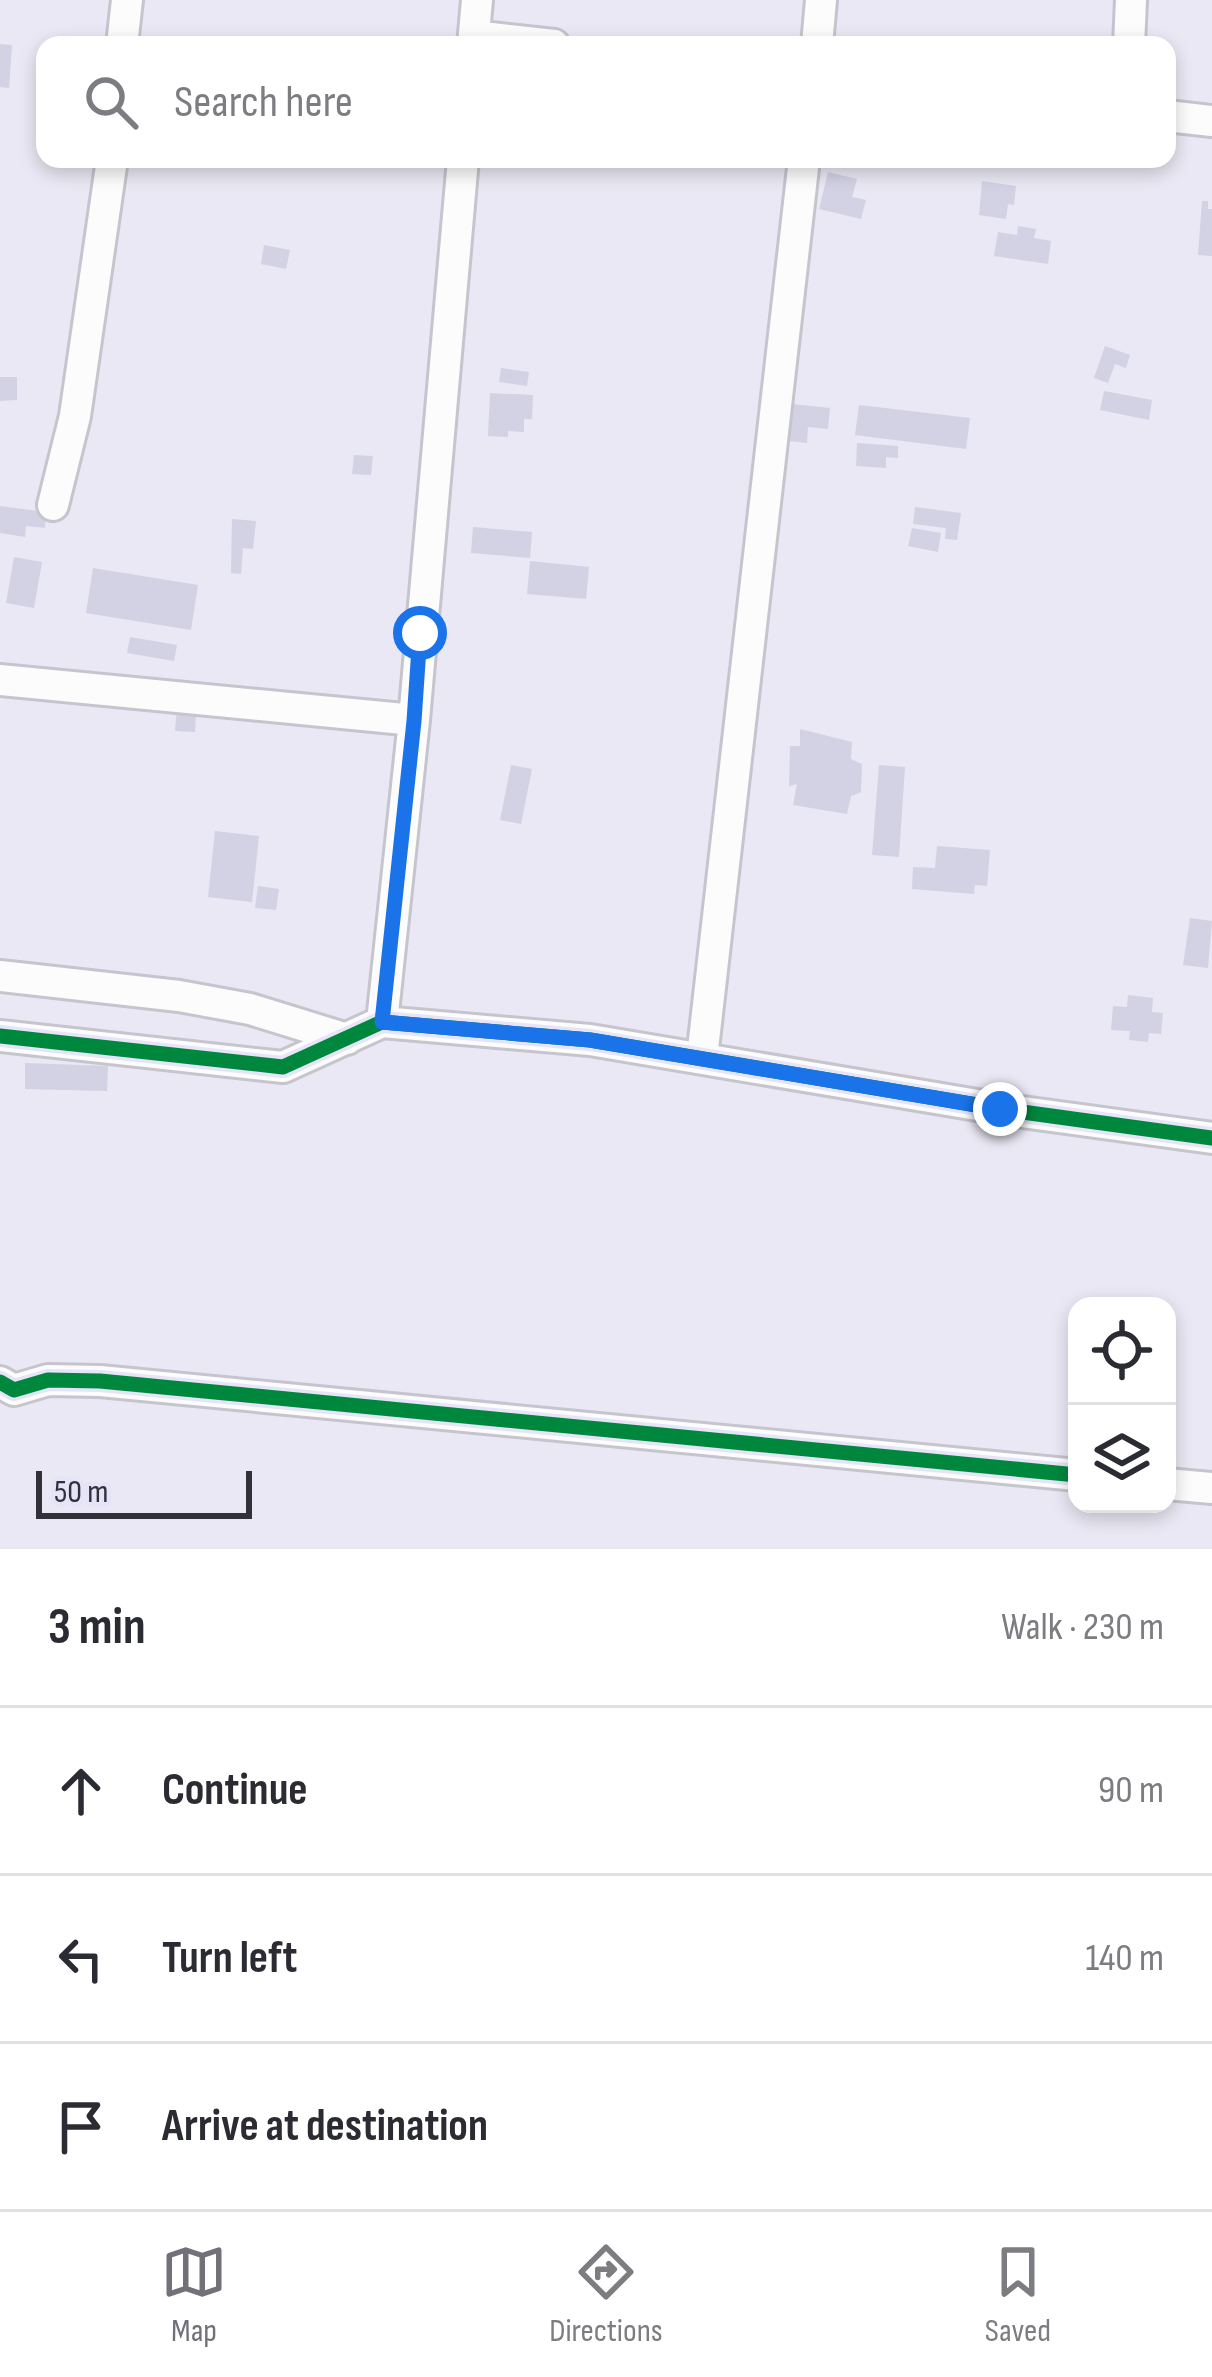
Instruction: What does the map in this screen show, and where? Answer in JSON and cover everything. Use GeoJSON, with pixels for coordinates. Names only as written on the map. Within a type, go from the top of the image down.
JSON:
{"type":"FeatureCollection","features":[{"type":"Feature","properties":{"kind":"street"},"geometry":{"type":"LineString","coordinates":[[123,36],[127,0]]}},
{"type":"Feature","properties":{"kind":"street"},"geometry":{"type":"LineString","coordinates":[[474,36],[477,0]]}},
{"type":"Feature","properties":{"kind":"street"},"geometry":{"type":"LineString","coordinates":[[818,36],[821,0]]}},
{"type":"Feature","properties":{"kind":"street"},"geometry":{"type":"LineString","coordinates":[[1129,36],[1131,0]]}},
{"type":"Feature","properties":{"kind":"street"},"geometry":{"type":"LineString","coordinates":[[1176,117],[1212,121]]}},
{"type":"Feature","properties":{"kind":"street"},"geometry":{"type":"LineString","coordinates":[[53,505],[75,416],[111,168]]}},
{"type":"Feature","properties":{"kind":"street"},"geometry":{"type":"LineString","coordinates":[[382,1022],[414,721],[462,168]]}},
{"type":"Feature","properties":{"kind":"street"},"geometry":{"type":"LineString","coordinates":[[702,1058],[803,168]]}},
{"type":"Feature","properties":{"kind":"street"},"geometry":{"type":"LineString","coordinates":[[0,680],[414,721]]}},
{"type":"Feature","properties":{"kind":"street"},"geometry":{"type":"LineString","coordinates":[[0,976],[179,996],[250,1009],[347,1039]]}},
{"type":"Feature","properties":{"kind":"street"},"geometry":{"type":"LineString","coordinates":[[0,1036],[283,1067],[382,1022],[590,1040],[1000,1109],[1212,1138]]}},
{"type":"Feature","properties":{"kind":"street"},"geometry":{"type":"LineString","coordinates":[[0,1382],[14,1390],[48,1380],[100,1381],[1068,1474]]}},
{"type":"Feature","properties":{"kind":"street"},"geometry":{"type":"LineString","coordinates":[[1176,1485],[1212,1488]]}},
{"type":"Feature","properties":{"kind":"building"},"geometry":{"type":"Polygon","coordinates":[[[0,44],[12,45],[9,88],[0,87],[0,44]]]}},
{"type":"Feature","properties":{"kind":"building"},"geometry":{"type":"Polygon","coordinates":[[[828,172],[857,179],[852,197],[866,200],[861,219],[819,209],[828,172]]]}},
{"type":"Feature","properties":{"kind":"building"},"geometry":{"type":"Polygon","coordinates":[[[982,181],[1016,186],[1006,219],[979,215],[982,181]]]}},
{"type":"Feature","properties":{"kind":"building"},"geometry":{"type":"Polygon","coordinates":[[[1202,201],[1208,201],[1212,209],[1212,256],[1198,255],[1202,201]]]}},
{"type":"Feature","properties":{"kind":"building"},"geometry":{"type":"Polygon","coordinates":[[[1018,226],[1036,229],[1034,238],[1051,241],[1048,264],[994,256],[998,232],[1017,235],[1018,226]]]}},
{"type":"Feature","properties":{"kind":"building"},"geometry":{"type":"Polygon","coordinates":[[[264,245],[290,250],[286,269],[261,264],[264,245]]]}},
{"type":"Feature","properties":{"kind":"building"},"geometry":{"type":"Polygon","coordinates":[[[1105,346],[1130,355],[1126,368],[1115,364],[1108,383],[1094,378],[1105,346]]]}},
{"type":"Feature","properties":{"kind":"building"},"geometry":{"type":"Polygon","coordinates":[[[501,368],[529,372],[527,386],[499,382],[501,368]]]}},
{"type":"Feature","properties":{"kind":"building"},"geometry":{"type":"Polygon","coordinates":[[[0,377],[17,377],[17,400],[0,401],[0,377]]]}},
{"type":"Feature","properties":{"kind":"building"},"geometry":{"type":"Polygon","coordinates":[[[1104,391],[1152,400],[1149,420],[1100,410],[1104,391]]]}},
{"type":"Feature","properties":{"kind":"building"},"geometry":{"type":"Polygon","coordinates":[[[490,393],[533,395],[532,419],[524,419],[524,432],[488,436],[490,393]]]}},
{"type":"Feature","properties":{"kind":"building"},"geometry":{"type":"Polygon","coordinates":[[[792,404],[830,408],[828,429],[808,427],[807,443],[789,441],[792,404]]]}},
{"type":"Feature","properties":{"kind":"building"},"geometry":{"type":"Polygon","coordinates":[[[859,405],[970,418],[966,449],[855,435],[859,405]]]}},
{"type":"Feature","properties":{"kind":"building"},"geometry":{"type":"Polygon","coordinates":[[[857,443],[898,446],[898,458],[886,457],[886,468],[856,466],[857,443]]]}},
{"type":"Feature","properties":{"kind":"building"},"geometry":{"type":"Polygon","coordinates":[[[354,455],[373,456],[371,475],[352,474],[354,455]]]}},
{"type":"Feature","properties":{"kind":"building"},"geometry":{"type":"Polygon","coordinates":[[[0,506],[46,512],[45,528],[26,526],[25,537],[0,533],[0,506]]]}},
{"type":"Feature","properties":{"kind":"building"},"geometry":{"type":"Polygon","coordinates":[[[915,507],[961,513],[957,540],[945,539],[946,528],[913,524],[915,507]]]}},
{"type":"Feature","properties":{"kind":"building"},"geometry":{"type":"Polygon","coordinates":[[[232,519],[256,521],[253,549],[243,548],[241,574],[231,573],[232,519]]]}},
{"type":"Feature","properties":{"kind":"building"},"geometry":{"type":"Polygon","coordinates":[[[473,527],[532,532],[530,558],[471,553],[473,527]]]}},
{"type":"Feature","properties":{"kind":"building"},"geometry":{"type":"Polygon","coordinates":[[[912,528],[941,533],[938,552],[908,546],[912,528]]]}},
{"type":"Feature","properties":{"kind":"building"},"geometry":{"type":"Polygon","coordinates":[[[14,557],[42,562],[34,608],[6,603],[14,557]]]}},
{"type":"Feature","properties":{"kind":"building"},"geometry":{"type":"Polygon","coordinates":[[[530,561],[589,567],[586,599],[527,594],[530,561]]]}},
{"type":"Feature","properties":{"kind":"building"},"geometry":{"type":"Polygon","coordinates":[[[93,568],[198,585],[191,630],[86,613],[93,568]]]}},
{"type":"Feature","properties":{"kind":"building"},"geometry":{"type":"Polygon","coordinates":[[[130,637],[177,645],[174,661],[127,653],[130,637]]]}},
{"type":"Feature","properties":{"kind":"building"},"geometry":{"type":"Polygon","coordinates":[[[177,708],[196,709],[195,732],[175,731],[177,708]]]}},
{"type":"Feature","properties":{"kind":"building"},"geometry":{"type":"Polygon","coordinates":[[[800,729],[852,742],[851,759],[862,764],[861,792],[851,796],[847,814],[793,805],[797,784],[789,786],[790,746],[800,746],[800,729]]]}},
{"type":"Feature","properties":{"kind":"building"},"geometry":{"type":"Polygon","coordinates":[[[511,765],[532,769],[521,824],[500,820],[511,765]]]}},
{"type":"Feature","properties":{"kind":"building"},"geometry":{"type":"Polygon","coordinates":[[[879,765],[905,767],[899,857],[872,855],[879,765]]]}},
{"type":"Feature","properties":{"kind":"building"},"geometry":{"type":"Polygon","coordinates":[[[215,831],[259,836],[252,902],[208,897],[215,831]]]}},
{"type":"Feature","properties":{"kind":"building"},"geometry":{"type":"Polygon","coordinates":[[[937,846],[990,850],[987,886],[975,885],[974,894],[912,889],[913,867],[935,868],[937,846]]]}},
{"type":"Feature","properties":{"kind":"building"},"geometry":{"type":"Polygon","coordinates":[[[258,886],[279,889],[276,910],[255,908],[258,886]]]}},
{"type":"Feature","properties":{"kind":"building"},"geometry":{"type":"Polygon","coordinates":[[[1190,918],[1212,921],[1208,968],[1183,965],[1190,918]]]}},
{"type":"Feature","properties":{"kind":"building"},"geometry":{"type":"Polygon","coordinates":[[[1128,995],[1153,998],[1152,1012],[1163,1013],[1161,1034],[1149,1033],[1148,1042],[1129,1040],[1130,1031],[1111,1030],[1113,1006],[1127,1007],[1128,995]]]}},
{"type":"Feature","properties":{"kind":"building"},"geometry":{"type":"Polygon","coordinates":[[[25,1063],[108,1066],[107,1091],[25,1089],[25,1063]]]}},
{"type":"Feature","properties":{"kind":"cycle path"},"geometry":{"type":"LineString","coordinates":[[0,1036],[283,1067],[382,1022],[590,1040],[1001,1109],[1212,1138]]}},
{"type":"Feature","properties":{"kind":"cycle path"},"geometry":{"type":"LineString","coordinates":[[0,1382],[14,1390],[48,1380],[100,1381],[1068,1474]]}},
{"type":"Feature","properties":{"kind":"route"},"geometry":{"type":"LineString","coordinates":[[420,633],[382,1022],[590,1040],[1000,1109]]}}]}
